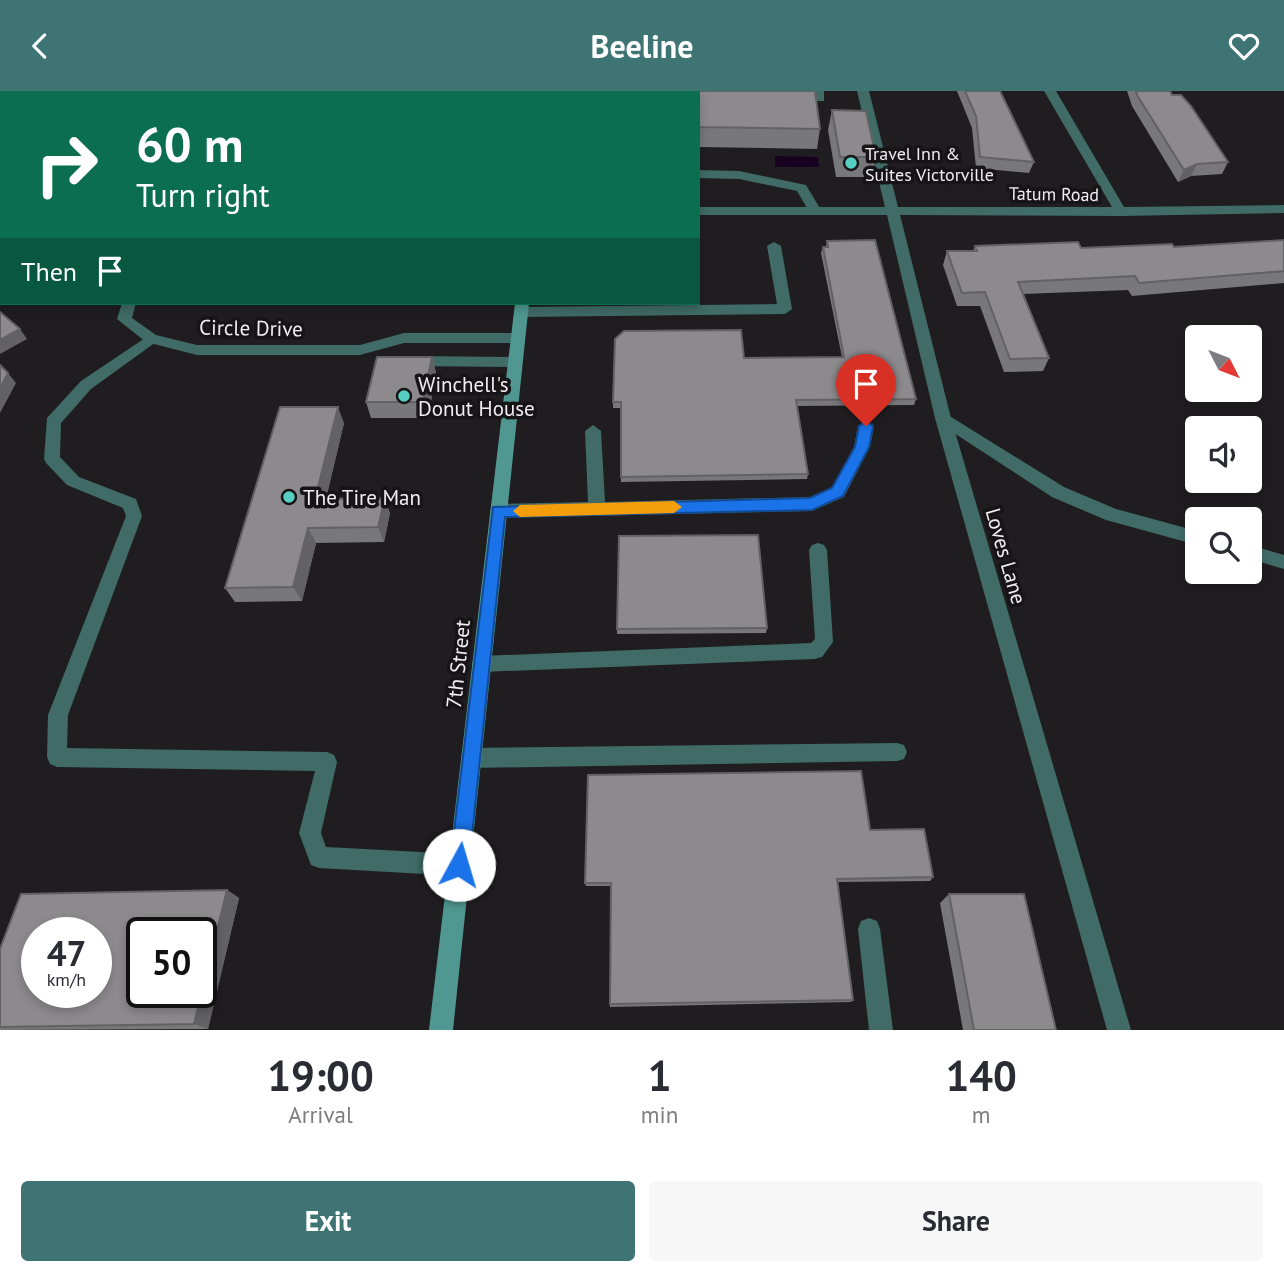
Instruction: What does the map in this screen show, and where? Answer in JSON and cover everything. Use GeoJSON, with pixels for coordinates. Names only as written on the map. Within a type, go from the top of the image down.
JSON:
{"type":"FeatureCollection","features":[{"type":"Feature","properties":{"kind":"main road","name":"7th Street"},"geometry":{"type":"LineString","coordinates":[[441,1030],[521,307]]}},
{"type":"Feature","properties":{"kind":"street","name":"Loves Lane"},"geometry":{"type":"LineString","coordinates":[[863,91],[943,418],[1119,1030]]}},
{"type":"Feature","properties":{"kind":"street"},"geometry":{"type":"LineString","coordinates":[[1050,91],[1121,212]]}},
{"type":"Feature","properties":{"kind":"street"},"geometry":{"type":"LineString","coordinates":[[779,98],[819,95]]}},
{"type":"Feature","properties":{"kind":"street"},"geometry":{"type":"LineString","coordinates":[[700,174],[739,175],[802,188],[815,210]]}},
{"type":"Feature","properties":{"kind":"street","name":"Tatum Road"},"geometry":{"type":"LineString","coordinates":[[700,211],[891,209],[1121,212],[1284,209]]}},
{"type":"Feature","properties":{"kind":"street"},"geometry":{"type":"LineString","coordinates":[[521,307],[785,309],[774,246]]}},
{"type":"Feature","properties":{"kind":"street","name":"Circle Drive"},"geometry":{"type":"LineString","coordinates":[[128,305],[124,319],[150,339],[197,350],[360,350],[404,338],[517,338]]}},
{"type":"Feature","properties":{"kind":"street"},"geometry":{"type":"LineString","coordinates":[[150,339],[86,384],[53,422],[52,459],[73,481],[130,504],[134,516],[58,715],[57,757],[327,762],[310,833],[318,857],[459,865]]}},
{"type":"Feature","properties":{"kind":"street","name":"Circle Drive"},"geometry":{"type":"LineString","coordinates":[[360,350],[386,359],[515,362]]}},
{"type":"Feature","properties":{"kind":"street"},"geometry":{"type":"LineString","coordinates":[[943,418],[1058,492],[1112,515],[1185,535]]}},
{"type":"Feature","properties":{"kind":"street"},"geometry":{"type":"LineString","coordinates":[[498,511],[812,504],[838,492],[862,447],[866,426]]}},
{"type":"Feature","properties":{"kind":"street"},"geometry":{"type":"LineString","coordinates":[[593,432],[597,509]]}},
{"type":"Feature","properties":{"kind":"street"},"geometry":{"type":"LineString","coordinates":[[481,664],[815,651],[824,642],[818,550]]}},
{"type":"Feature","properties":{"kind":"street"},"geometry":{"type":"LineString","coordinates":[[1262,556],[1284,562]]}},
{"type":"Feature","properties":{"kind":"street"},"geometry":{"type":"LineString","coordinates":[[471,758],[897,752]]}},
{"type":"Feature","properties":{"kind":"street"},"geometry":{"type":"LineString","coordinates":[[869,929],[881,1030]]}},
{"type":"Feature","properties":{"kind":"shaded area"},"geometry":{"type":"Polygon","coordinates":[[[775,156],[818,157],[819,167],[775,167],[775,156]]]}},
{"type":"Feature","properties":{"kind":"building"},"geometry":{"type":"Polygon","coordinates":[[[700,91],[815,91],[820,129],[700,127],[700,91]]]}},
{"type":"Feature","properties":{"kind":"building"},"geometry":{"type":"Polygon","coordinates":[[[965,91],[1000,91],[1034,162],[980,157],[976,116],[965,91]]]}},
{"type":"Feature","properties":{"kind":"building"},"geometry":{"type":"Polygon","coordinates":[[[1136,91],[1170,91],[1172,95],[1181,95],[1228,162],[1197,164],[1184,170],[1136,91]]]}},
{"type":"Feature","properties":{"kind":"building"},"geometry":{"type":"Polygon","coordinates":[[[832,110],[866,111],[876,157],[840,157],[832,110]]]}},
{"type":"Feature","properties":{"kind":"building"},"geometry":{"type":"Polygon","coordinates":[[[875,240],[916,399],[796,400],[808,474],[621,477],[621,402],[613,402],[615,339],[624,331],[741,330],[744,358],[844,357],[823,247],[828,247],[827,241],[875,240]]]}},
{"type":"Feature","properties":{"kind":"building"},"geometry":{"type":"Polygon","coordinates":[[[1284,240],[1284,271],[1139,283],[1135,276],[1018,282],[1049,358],[1010,359],[985,292],[962,293],[947,251],[977,251],[975,246],[1078,242],[1081,248],[1172,244],[1174,247],[1284,240]]]}},
{"type":"Feature","properties":{"kind":"building"},"geometry":{"type":"Polygon","coordinates":[[[0,312],[20,329],[0,340],[0,312]]]}},
{"type":"Feature","properties":{"kind":"building"},"geometry":{"type":"Polygon","coordinates":[[[377,357],[432,357],[423,402],[366,402],[377,357]]]}},
{"type":"Feature","properties":{"kind":"building"},"geometry":{"type":"Polygon","coordinates":[[[0,365],[8,373],[0,388],[0,365]]]}},
{"type":"Feature","properties":{"kind":"building","name":"The Tire Man"},"geometry":{"type":"Polygon","coordinates":[[[280,407],[338,407],[315,499],[385,498],[378,527],[308,528],[293,587],[225,588],[280,407]]]}},
{"type":"Feature","properties":{"kind":"building"},"geometry":{"type":"Polygon","coordinates":[[[758,535],[767,628],[617,629],[619,536],[758,535]]]}},
{"type":"Feature","properties":{"kind":"building"},"geometry":{"type":"Polygon","coordinates":[[[861,771],[870,830],[924,829],[933,877],[837,879],[853,1000],[610,1004],[611,883],[585,883],[588,775],[861,771]]]}},
{"type":"Feature","properties":{"kind":"building"},"geometry":{"type":"Polygon","coordinates":[[[227,890],[217,931],[217,917],[126,917],[126,1008],[198,1008],[194,1024],[0,1027],[0,949],[21,894],[227,890]]]}},
{"type":"Feature","properties":{"kind":"building"},"geometry":{"type":"Polygon","coordinates":[[[949,894],[1024,894],[1056,1030],[974,1030],[949,894]]]}},
{"type":"Feature","properties":{"kind":"slow traffic"},"geometry":{"type":"LineString","coordinates":[[520,511],[674,507]]}},
{"type":"Feature","properties":{"kind":"place","name":"Travel Inn & Suites Victorville"},"geometry":{"type":"Point","coordinates":[851,163]}},
{"type":"Feature","properties":{"kind":"place","name":"Winchell's Donut House"},"geometry":{"type":"Point","coordinates":[404,396]}},
{"type":"Feature","properties":{"kind":"place","name":"The Tire Man"},"geometry":{"type":"Point","coordinates":[289,497]}},
{"type":"Feature","properties":{"kind":"route"},"geometry":{"type":"LineString","coordinates":[[459,865],[498,511],[812,504],[838,492],[862,447],[866,426]]}}]}
